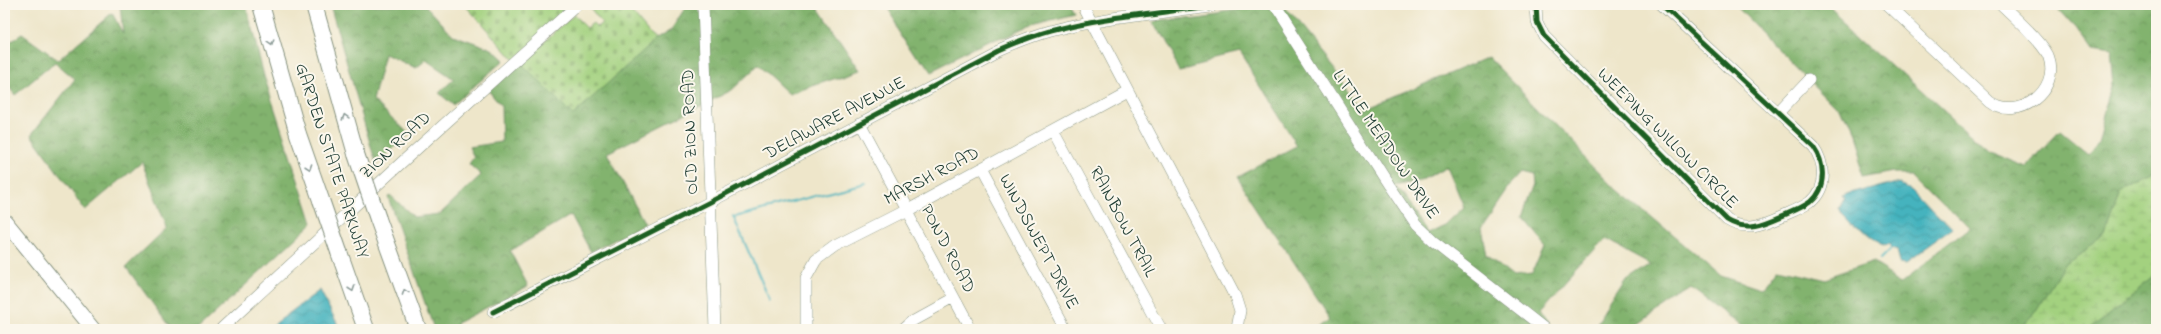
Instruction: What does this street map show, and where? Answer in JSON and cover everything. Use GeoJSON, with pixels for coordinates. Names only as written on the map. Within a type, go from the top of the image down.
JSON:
{"type":"FeatureCollection","features":[{"type":"Feature","properties":{"kind":"highway","name":"GARDEN STATE PARKWAY"},"geometry":{"type":"LineString","coordinates":[[261,5],[298,134],[366,329]]}},
{"type":"Feature","properties":{"kind":"highway","name":"GARDEN STATE PARKWAY"},"geometry":{"type":"LineString","coordinates":[[314,5],[356,154],[418,329]]}},
{"type":"Feature","properties":{"kind":"main road"},"geometry":{"type":"LineString","coordinates":[[5,221],[93,329]]}},
{"type":"Feature","properties":{"kind":"street","name":"ZION ROAD"},"geometry":{"type":"LineString","coordinates":[[222,329],[400,164],[577,5]]}},
{"type":"Feature","properties":{"kind":"street","name":"OLD ZION ROAD"},"geometry":{"type":"LineString","coordinates":[[703,5],[715,329]]}},
{"type":"Feature","properties":{"kind":"street"},"geometry":{"type":"LineString","coordinates":[[1083,5],[1093,22],[1098,36],[1236,294],[1240,310],[1237,329]]}},
{"type":"Feature","properties":{"kind":"street","name":"DELAWARE AVENUE"},"geometry":{"type":"LineString","coordinates":[[493,312],[710,202],[999,50],[1050,31],[1093,22],[1209,5]]}},
{"type":"Feature","properties":{"kind":"street","name":"LITTLE MEADOW DRIVE"},"geometry":{"type":"LineString","coordinates":[[1273,5],[1388,185],[1415,224],[1433,242],[1545,329]]}},
{"type":"Feature","properties":{"kind":"street","name":"WEEPING WILLOW CIRCLE"},"geometry":{"type":"LineString","coordinates":[[1536,5],[1537,22],[1544,36],[1716,211],[1733,224],[1752,227],[1770,221],[1808,203],[1820,186],[1823,172],[1818,155],[1809,142],[1662,5]]}},
{"type":"Feature","properties":{"kind":"street"},"geometry":{"type":"LineString","coordinates":[[1887,5],[1995,106],[2005,109],[2018,109],[2028,104],[2038,96],[2049,78],[2051,70],[2048,55],[2002,5]]}},
{"type":"Feature","properties":{"kind":"street"},"geometry":{"type":"LineString","coordinates":[[1778,113],[1809,80]]}},
{"type":"Feature","properties":{"kind":"street","name":"MARSH ROAD"},"geometry":{"type":"LineString","coordinates":[[806,329],[806,278],[816,260],[835,246],[1054,131],[1127,90]]}},
{"type":"Feature","properties":{"kind":"street","name":"POND ROAD"},"geometry":{"type":"LineString","coordinates":[[859,123],[970,329]]}},
{"type":"Feature","properties":{"kind":"street","name":"RAINBOW TRAIL"},"geometry":{"type":"LineString","coordinates":[[1054,131],[1161,329]]}},
{"type":"Feature","properties":{"kind":"street","name":"WINDSWEPT DRIVE"},"geometry":{"type":"LineString","coordinates":[[980,170],[1066,329]]}},
{"type":"Feature","properties":{"kind":"street"},"geometry":{"type":"LineString","coordinates":[[902,329],[913,320],[954,298]]}},
{"type":"Feature","properties":{"kind":"green space"},"geometry":{"type":"Polygon","coordinates":[[[120,5],[246,5],[264,76],[312,223],[198,329],[171,329],[126,267],[167,228],[142,162],[85,210],[31,135],[75,79],[55,62],[15,95],[5,82],[5,45],[22,34],[58,60],[112,13],[123,34],[120,5]]]}},
{"type":"Feature","properties":{"kind":"green space"},"geometry":{"type":"Polygon","coordinates":[[[330,5],[425,5],[453,35],[492,49],[504,60],[453,105],[439,93],[454,79],[426,60],[416,68],[385,54],[373,100],[409,134],[376,164],[330,5]]]}},
{"type":"Feature","properties":{"kind":"green space"},"geometry":{"type":"Polygon","coordinates":[[[465,5],[577,5],[514,60],[465,5]]]}},
{"type":"Feature","properties":{"kind":"green space"},"geometry":{"type":"Polygon","coordinates":[[[588,5],[626,5],[655,40],[573,115],[520,62],[574,15],[587,28],[593,23],[597,27],[602,23],[588,5]]]}},
{"type":"Feature","properties":{"kind":"green space"},"geometry":{"type":"Polygon","coordinates":[[[687,5],[816,5],[860,70],[789,94],[758,65],[732,90],[607,153],[645,224],[591,252],[571,215],[510,251],[528,286],[457,323],[458,329],[434,329],[388,197],[390,195],[414,217],[440,214],[481,175],[469,164],[474,157],[469,147],[502,142],[501,106],[488,90],[520,62],[573,115],[655,40],[671,30],[687,5]]]}},
{"type":"Feature","properties":{"kind":"green space"},"geometry":{"type":"Polygon","coordinates":[[[882,5],[1070,5],[1076,15],[1026,27],[928,76],[882,5]]]}},
{"type":"Feature","properties":{"kind":"green space"},"geometry":{"type":"Polygon","coordinates":[[[1280,5],[1366,109],[1488,57],[1614,185],[1721,276],[1761,289],[1777,268],[1824,279],[1874,262],[1902,280],[1970,228],[1914,172],[1896,172],[1864,178],[1852,140],[1839,111],[1735,5],[1828,5],[1989,152],[2026,167],[2060,131],[2088,154],[2101,138],[2116,87],[2113,54],[2091,51],[2076,29],[2054,5],[2156,5],[2156,175],[2121,192],[2106,237],[2065,263],[2034,314],[2017,329],[1745,329],[1691,288],[1632,329],[1596,329],[1627,281],[1651,265],[1604,240],[1538,313],[1549,329],[1312,329],[1330,317],[1238,177],[1297,146],[1239,54],[1178,69],[1151,20],[1280,5]],[[1447,166],[1418,182],[1395,187],[1427,233],[1445,225],[1464,207],[1447,166]],[[1520,173],[1510,184],[1481,227],[1486,255],[1513,277],[1532,275],[1545,245],[1521,217],[1533,186],[1532,176],[1520,173]]]}},
{"type":"Feature","properties":{"kind":"green space"},"geometry":{"type":"Polygon","coordinates":[[[2156,175],[2156,271],[2154,276],[2086,329],[2017,329],[2034,314],[2065,263],[2106,237],[2121,192],[2156,175]]]}},
{"type":"Feature","properties":{"kind":"green space"},"geometry":{"type":"Polygon","coordinates":[[[2156,271],[2156,329],[2086,329],[2154,276],[2156,271]]]}},
{"type":"Feature","properties":{"kind":"water"},"geometry":{"type":"Polygon","coordinates":[[[1902,181],[1913,187],[1953,229],[1907,262],[1900,261],[1897,249],[1890,250],[1888,246],[1882,247],[1870,242],[1843,216],[1841,211],[1846,201],[1844,198],[1848,196],[1902,181]]]}},
{"type":"Feature","properties":{"kind":"water"},"geometry":{"type":"Polygon","coordinates":[[[320,290],[340,329],[268,329],[320,290]]]}},
{"type":"Feature","properties":{"kind":"waterway"},"geometry":{"type":"LineString","coordinates":[[735,217],[865,183]]}},
{"type":"Feature","properties":{"kind":"waterway"},"geometry":{"type":"LineString","coordinates":[[733,216],[770,301]]}},
{"type":"Feature","properties":{"kind":"waterway"},"geometry":{"type":"LineString","coordinates":[[1880,260],[1890,250]]}},
{"type":"Feature","properties":{"kind":"cycle path"},"geometry":{"type":"LineString","coordinates":[[493,312],[710,202],[1005,47],[1050,31],[1089,22],[1209,5]]}},
{"type":"Feature","properties":{"kind":"cycle path"},"geometry":{"type":"LineString","coordinates":[[1536,5],[1537,22],[1544,36],[1727,220],[1741,226],[1755,226],[1775,219],[1810,202],[1816,196],[1822,182],[1822,167],[1813,146],[1662,5]]}}]}
